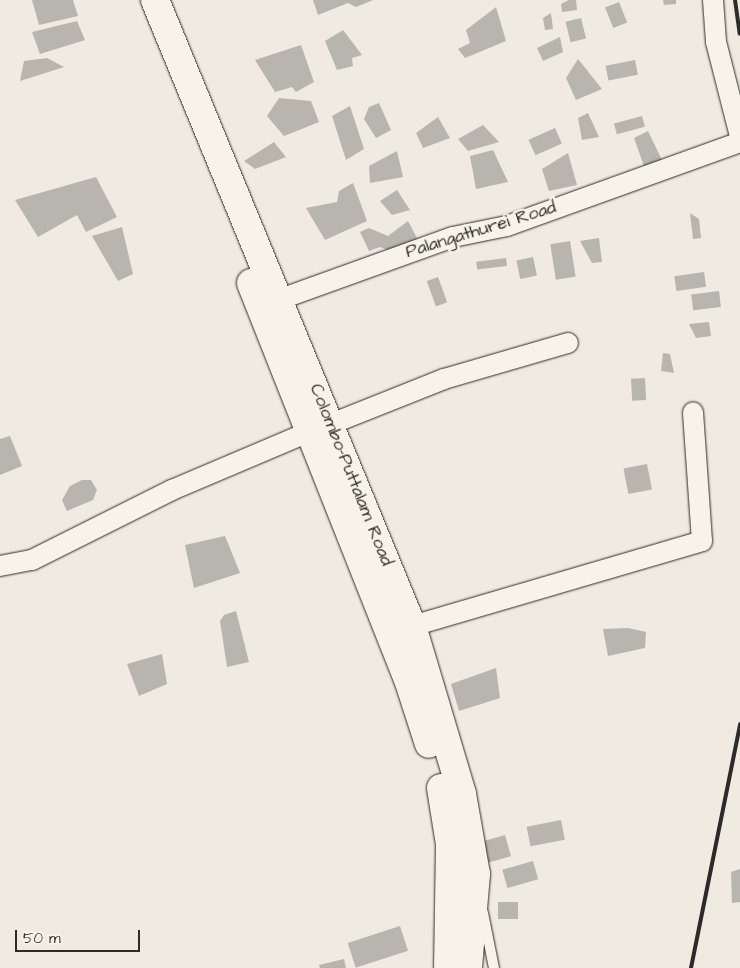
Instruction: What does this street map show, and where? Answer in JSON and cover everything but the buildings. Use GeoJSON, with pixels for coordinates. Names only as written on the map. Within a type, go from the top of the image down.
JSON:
{"type":"FeatureCollection","features":[{"type":"Feature","properties":{"kind":"highway","name":"Colombo-Puttalam Road"},"geometry":{"type":"LineString","coordinates":[[136,0],[321,427],[412,626],[462,794],[476,874],[468,968]]}},
{"type":"Feature","properties":{"kind":"highway","name":"Colombo-Puttalam Road"},"geometry":{"type":"LineString","coordinates":[[155,0],[278,300],[408,679],[443,795],[451,888],[448,968]]}},
{"type":"Feature","properties":{"kind":"street"},"geometry":{"type":"LineString","coordinates":[[712,0],[716,42],[740,136]]}},
{"type":"Feature","properties":{"kind":"street","name":"Palangathurei Road"},"geometry":{"type":"LineString","coordinates":[[278,300],[453,236],[507,226],[740,142]]}},
{"type":"Feature","properties":{"kind":"street"},"geometry":{"type":"LineString","coordinates":[[0,566],[32,560],[172,490],[321,427],[444,379],[568,343]]}},
{"type":"Feature","properties":{"kind":"street"},"geometry":{"type":"LineString","coordinates":[[412,626],[702,541],[693,412]]}},
{"type":"Feature","properties":{"kind":"lane"},"geometry":{"type":"LineString","coordinates":[[476,874],[494,968]]}},
{"type":"Feature","properties":{"kind":"railway"},"geometry":{"type":"LineString","coordinates":[[735,0],[740,34]]}},
{"type":"Feature","properties":{"kind":"railway"},"geometry":{"type":"LineString","coordinates":[[691,968],[740,724]]}}]}
